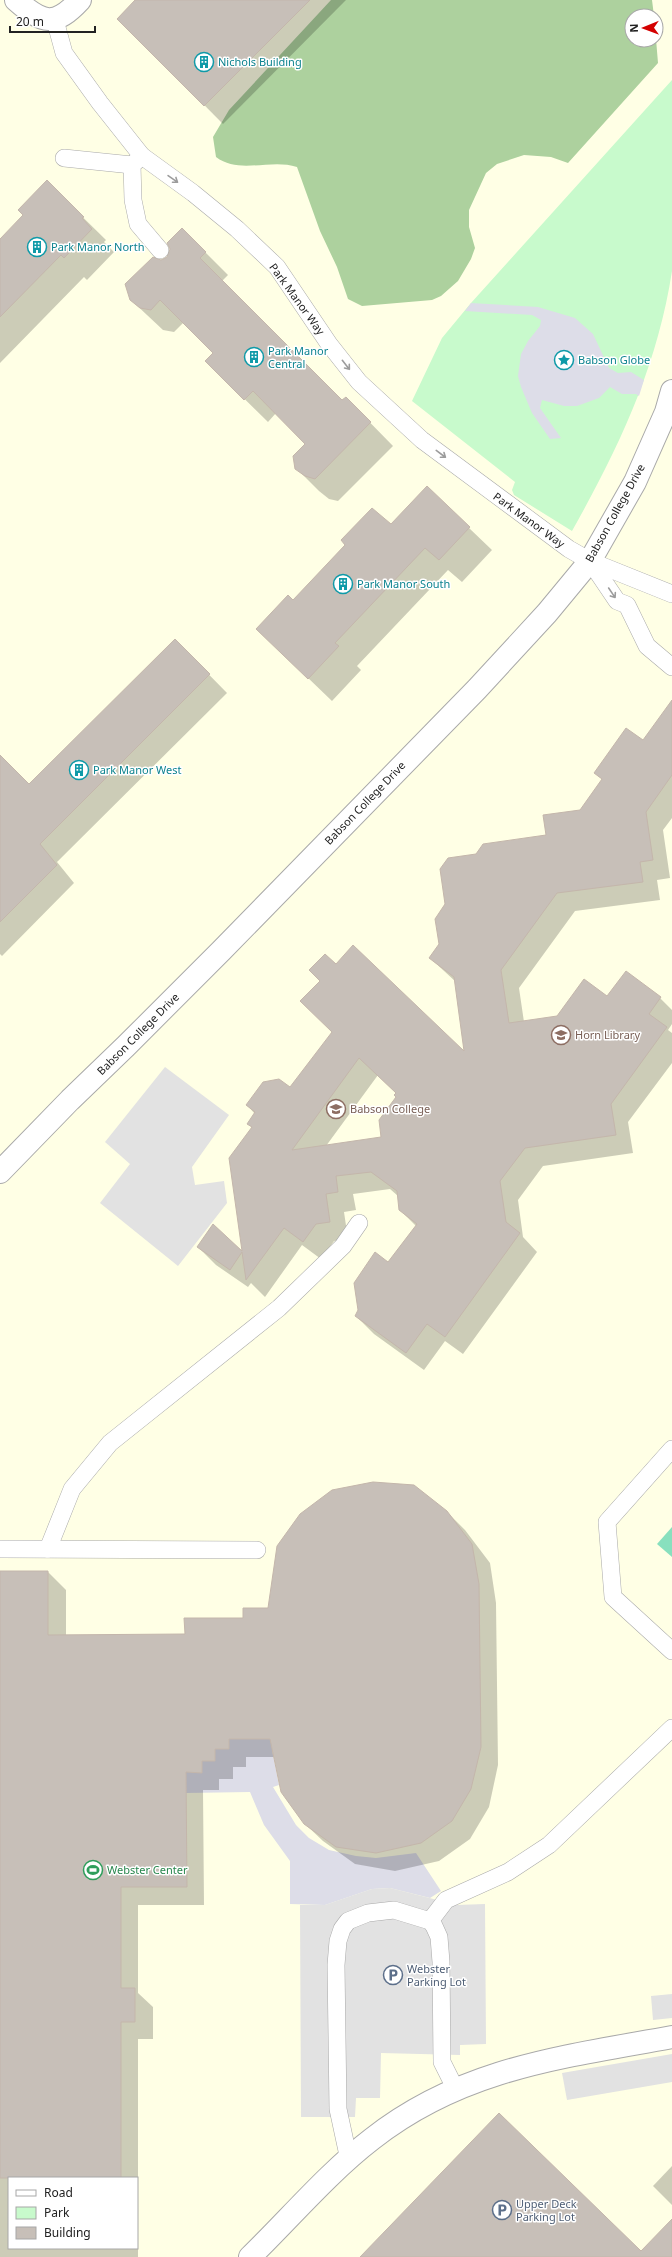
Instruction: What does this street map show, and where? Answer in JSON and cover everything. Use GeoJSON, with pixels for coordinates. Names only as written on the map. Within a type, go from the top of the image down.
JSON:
{"type":"FeatureCollection","features":[{"type":"Feature","properties":{"kind":"street"},"geometry":{"type":"LineString","coordinates":[[16,0],[42,18],[55,20],[67,14],[80,0]]}},
{"type":"Feature","properties":{"kind":"street","name":"Babson College Drive"},"geometry":{"type":"LineString","coordinates":[[0,1172],[70,1100],[221,951],[477,689],[547,613],[590,561],[635,482],[666,412],[672,391]]}},
{"type":"Feature","properties":{"kind":"street"},"geometry":{"type":"LineString","coordinates":[[250,2257],[372,2139],[408,2114],[455,2088],[519,2067],[672,2037]]}},
{"type":"Feature","properties":{"kind":"lane","name":"Park Manor Way"},"geometry":{"type":"LineString","coordinates":[[55,20],[64,53],[100,103],[137,161],[193,193],[237,229],[276,267],[329,344],[359,382],[396,417],[422,440],[516,512],[569,549],[590,561],[672,594]]}},
{"type":"Feature","properties":{"kind":"lane"},"geometry":{"type":"LineString","coordinates":[[64,158],[137,161],[134,200],[138,224],[160,250]]}},
{"type":"Feature","properties":{"kind":"lane"},"geometry":{"type":"LineString","coordinates":[[590,561],[617,601],[627,605],[647,646],[672,667]]}},
{"type":"Feature","properties":{"kind":"lane"},"geometry":{"type":"LineString","coordinates":[[48,1549],[72,1489],[110,1443],[278,1308],[343,1246],[359,1223]]}},
{"type":"Feature","properties":{"kind":"lane"},"geometry":{"type":"LineString","coordinates":[[672,1449],[607,1522],[613,1597],[672,1651]]}},
{"type":"Feature","properties":{"kind":"lane"},"geometry":{"type":"LineString","coordinates":[[0,1549],[257,1550]]}},
{"type":"Feature","properties":{"kind":"lane"},"geometry":{"type":"LineString","coordinates":[[430,1921],[446,1900],[508,1872],[549,1845],[672,1728]]}},
{"type":"Feature","properties":{"kind":"lane"},"geometry":{"type":"LineString","coordinates":[[349,2160],[338,2109],[336,1965],[338,1941],[342,1929],[348,1921],[368,1913],[394,1910],[430,1921],[439,1937],[442,2062],[455,2088]]}},
{"type":"Feature","properties":{"kind":"shaded area","name":"Babson College"},"geometry":{"type":"Polygon","coordinates":[[[0,0],[672,0],[672,2257],[0,2257],[0,0]]]}},
{"type":"Feature","properties":{"kind":"shaded area"},"geometry":{"type":"Polygon","coordinates":[[[471,303],[538,307],[575,318],[593,334],[609,368],[618,373],[631,372],[644,380],[639,396],[636,394],[622,394],[610,387],[599,398],[577,406],[564,406],[542,400],[540,408],[561,438],[550,439],[532,413],[518,376],[521,354],[528,341],[540,326],[541,320],[532,315],[465,311],[471,303]]]}},
{"type":"Feature","properties":{"kind":"shaded area"},"geometry":{"type":"Polygon","coordinates":[[[165,1067],[229,1115],[192,1167],[195,1185],[224,1181],[227,1203],[178,1266],[100,1203],[130,1164],[105,1142],[165,1067]]]}},
{"type":"Feature","properties":{"kind":"shaded area"},"geometry":{"type":"Polygon","coordinates":[[[229,1739],[272,1739],[272,1750],[279,1785],[273,1787],[296,1825],[309,1838],[329,1850],[356,1856],[376,1858],[416,1853],[441,1891],[430,1898],[390,1888],[372,1889],[325,1905],[290,1904],[290,1861],[264,1825],[250,1792],[186,1793],[186,1772],[202,1772],[202,1761],[215,1761],[215,1749],[229,1749],[229,1739]]]}},
{"type":"Feature","properties":{"kind":"shaded area","name":"Webster Parking Lot"},"geometry":{"type":"Polygon","coordinates":[[[390,1888],[457,1905],[485,1904],[486,2044],[460,2045],[460,2055],[381,2053],[380,2098],[356,2098],[355,2117],[301,2117],[300,1905],[325,1905],[372,1889],[390,1888]]]}},
{"type":"Feature","properties":{"kind":"shaded area"},"geometry":{"type":"Polygon","coordinates":[[[672,1994],[672,2018],[653,2020],[651,1996],[672,1994]]]}},
{"type":"Feature","properties":{"kind":"shaded area"},"geometry":{"type":"Polygon","coordinates":[[[672,2054],[672,2082],[567,2100],[562,2073],[672,2054]]]}},
{"type":"Feature","properties":{"kind":"green space"},"geometry":{"type":"Polygon","coordinates":[[[331,0],[652,0],[653,8],[624,8],[624,48],[657,48],[658,63],[568,163],[551,157],[524,155],[497,164],[486,173],[469,210],[469,227],[475,248],[471,259],[458,281],[441,296],[432,300],[362,306],[348,299],[337,267],[320,231],[297,167],[276,164],[245,166],[235,165],[216,157],[213,137],[229,110],[331,0]]]}},
{"type":"Feature","properties":{"kind":"green space"},"geometry":{"type":"Polygon","coordinates":[[[672,80],[672,271],[665,307],[657,341],[634,406],[605,469],[572,531],[514,495],[512,490],[515,482],[412,401],[442,338],[471,303],[672,80]]]}},
{"type":"Feature","properties":{"kind":"green space"},"geometry":{"type":"Polygon","coordinates":[[[672,1527],[672,1557],[657,1544],[672,1527]]]}},
{"type":"Feature","properties":{"kind":"building","name":"Nichols Building"},"geometry":{"type":"Polygon","coordinates":[[[135,0],[310,0],[204,106],[117,19],[135,0]]]}},
{"type":"Feature","properties":{"kind":"building","name":"Park Manor North"},"geometry":{"type":"Polygon","coordinates":[[[47,180],[84,217],[82,218],[92,229],[64,258],[61,255],[0,317],[0,239],[23,215],[18,210],[47,180]]]}},
{"type":"Feature","properties":{"kind":"building","name":"Park Manor Central"},"geometry":{"type":"Polygon","coordinates":[[[182,228],[206,252],[200,258],[342,400],[346,397],[371,422],[315,479],[305,476],[295,469],[293,456],[305,444],[253,391],[244,400],[205,361],[213,353],[160,300],[151,310],[140,308],[130,300],[125,284],[153,257],[161,260],[167,257],[170,249],[167,243],[182,228]]]}},
{"type":"Feature","properties":{"kind":"building","name":"Park Manor South"},"geometry":{"type":"Polygon","coordinates":[[[427,486],[470,527],[439,560],[425,548],[335,643],[339,646],[308,679],[256,629],[288,595],[293,600],[345,545],[341,540],[372,508],[391,524],[427,486]]]}},
{"type":"Feature","properties":{"kind":"building","name":"Park Manor West"},"geometry":{"type":"Polygon","coordinates":[[[175,639],[210,674],[40,844],[57,865],[0,922],[0,755],[29,784],[175,639]]]}},
{"type":"Feature","properties":{"kind":"building","name":"Horn Library"},"geometry":{"type":"Polygon","coordinates":[[[672,700],[672,775],[646,812],[653,860],[640,862],[643,882],[557,893],[501,970],[509,1023],[557,1016],[584,979],[607,996],[626,971],[661,997],[649,1014],[667,1027],[611,1104],[616,1135],[525,1148],[500,1181],[506,1222],[520,1233],[445,1337],[427,1324],[406,1353],[355,1316],[358,1310],[354,1283],[375,1252],[388,1262],[417,1224],[399,1210],[397,1191],[371,1172],[336,1176],[338,1192],[326,1194],[330,1222],[316,1224],[303,1242],[284,1228],[246,1280],[242,1252],[230,1270],[197,1247],[213,1224],[242,1251],[229,1158],[252,1127],[247,1124],[255,1112],[246,1105],[263,1082],[279,1079],[290,1087],[332,1032],[300,1001],[320,981],[309,970],[325,954],[336,964],[353,945],[464,1051],[454,977],[429,958],[439,944],[435,919],[445,904],[440,869],[448,858],[476,854],[483,844],[546,835],[543,815],[580,810],[602,779],[594,773],[626,728],[643,740],[672,700]],[[359,1058],[292,1150],[381,1137],[379,1120],[396,1097],[394,1095],[396,1093],[359,1058]]]}},
{"type":"Feature","properties":{"kind":"building","name":"Webster Center"},"geometry":{"type":"Polygon","coordinates":[[[373,1482],[414,1485],[447,1511],[472,1544],[479,1584],[481,1747],[471,1789],[452,1821],[421,1843],[376,1853],[336,1847],[304,1824],[281,1792],[270,1739],[229,1739],[229,1749],[215,1749],[215,1761],[202,1761],[202,1773],[186,1772],[187,1887],[121,1887],[121,1988],[135,1988],[135,2022],[121,2022],[121,2177],[0,2178],[0,1571],[48,1571],[48,1635],[185,1634],[184,1618],[243,1618],[243,1608],[268,1608],[277,1546],[300,1514],[332,1490],[373,1482]]]}},
{"type":"Feature","properties":{"kind":"building","name":"Upper Deck Parking Lot"},"geometry":{"type":"Polygon","coordinates":[[[499,2113],[641,2251],[672,2219],[672,2257],[360,2257],[499,2113]]]}},
{"type":"Feature","properties":{"kind":"place","name":"Nichols Building"},"geometry":{"type":"Point","coordinates":[204,62]}},
{"type":"Feature","properties":{"kind":"place","name":"Park Manor North"},"geometry":{"type":"Point","coordinates":[37,247]}},
{"type":"Feature","properties":{"kind":"place","name":"Park Manor Central"},"geometry":{"type":"Point","coordinates":[254,357]}},
{"type":"Feature","properties":{"kind":"place","name":"Babson Globe"},"geometry":{"type":"Point","coordinates":[564,360]}},
{"type":"Feature","properties":{"kind":"place","name":"Park Manor South"},"geometry":{"type":"Point","coordinates":[343,584]}},
{"type":"Feature","properties":{"kind":"place","name":"Park Manor West"},"geometry":{"type":"Point","coordinates":[79,770]}},
{"type":"Feature","properties":{"kind":"place","name":"Horn Library"},"geometry":{"type":"Point","coordinates":[561,1035]}},
{"type":"Feature","properties":{"kind":"place","name":"Babson College"},"geometry":{"type":"Point","coordinates":[336,1109]}},
{"type":"Feature","properties":{"kind":"place","name":"Webster Center"},"geometry":{"type":"Point","coordinates":[93,1870]}},
{"type":"Feature","properties":{"kind":"place","name":"Webster Parking Lot"},"geometry":{"type":"Point","coordinates":[393,1975]}},
{"type":"Feature","properties":{"kind":"place","name":"Upper Deck Parking Lot"},"geometry":{"type":"Point","coordinates":[502,2210]}}]}
